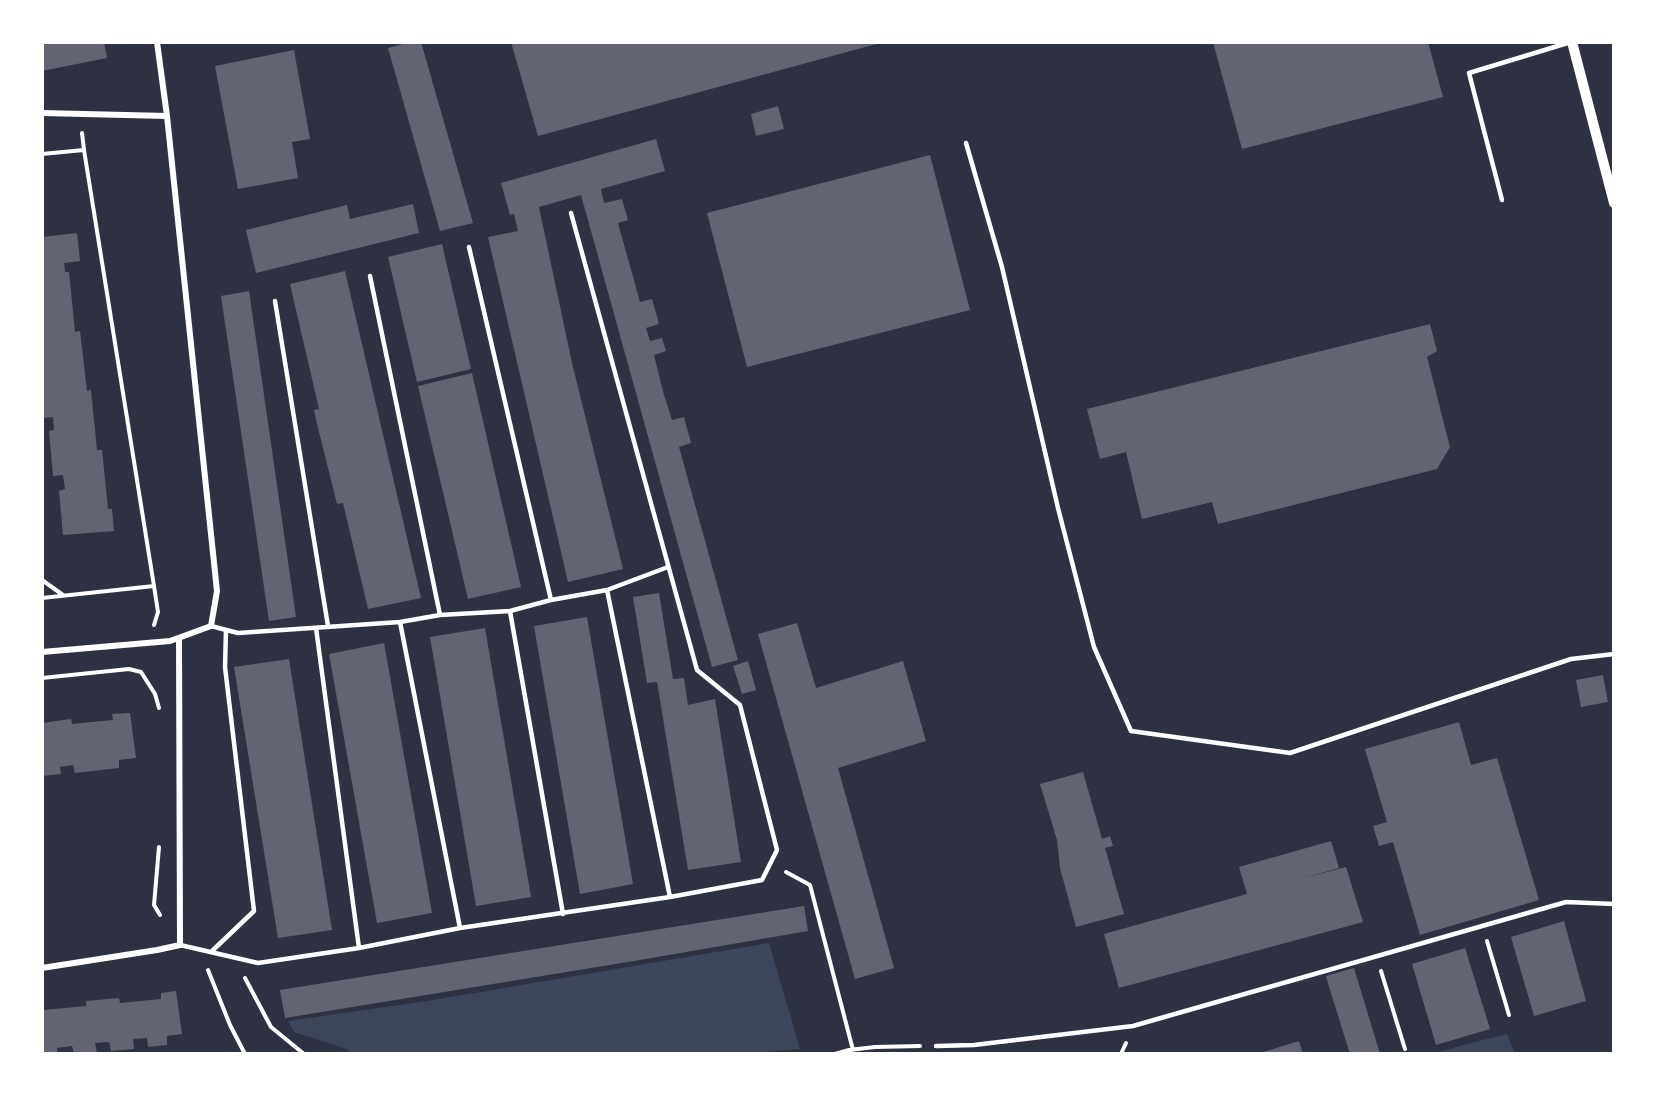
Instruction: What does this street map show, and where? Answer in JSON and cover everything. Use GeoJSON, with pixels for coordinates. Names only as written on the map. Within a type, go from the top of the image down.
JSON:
{"type":"FeatureCollection","features":[{"type":"Feature","properties":{"kind":"street"},"geometry":{"type":"LineString","coordinates":[[42,652],[179,639],[211,626],[217,591],[167,116],[157,42]]}},
{"type":"Feature","properties":{"kind":"street"},"geometry":{"type":"LineString","coordinates":[[1571,42],[1614,203]]}},
{"type":"Feature","properties":{"kind":"street"},"geometry":{"type":"LineString","coordinates":[[42,113],[167,116]]}},
{"type":"Feature","properties":{"kind":"street"},"geometry":{"type":"LineString","coordinates":[[42,968],[180,945],[179,639]]}},
{"type":"Feature","properties":{"kind":"lane"},"geometry":{"type":"LineString","coordinates":[[1502,200],[1469,73],[1571,42]]}},
{"type":"Feature","properties":{"kind":"lane"},"geometry":{"type":"LineString","coordinates":[[966,143],[1002,267],[1094,647],[1131,731],[1290,753],[1571,659],[1614,654]]}},
{"type":"Feature","properties":{"kind":"lane"},"geometry":{"type":"LineString","coordinates":[[180,945],[258,963],[359,948],[460,928],[670,897],[762,880],[777,850],[740,705],[697,670],[571,213]]}},
{"type":"Feature","properties":{"kind":"lane"},"geometry":{"type":"LineString","coordinates":[[469,247],[551,600]]}},
{"type":"Feature","properties":{"kind":"lane"},"geometry":{"type":"LineString","coordinates":[[370,276],[440,615]]}},
{"type":"Feature","properties":{"kind":"lane"},"geometry":{"type":"LineString","coordinates":[[275,301],[328,626]]}},
{"type":"Feature","properties":{"kind":"lane"},"geometry":{"type":"LineString","coordinates":[[211,626],[238,633],[400,622],[440,615],[510,611],[551,600],[607,590],[668,567]]}},
{"type":"Feature","properties":{"kind":"lane"},"geometry":{"type":"LineString","coordinates":[[607,590],[670,897]]}},
{"type":"Feature","properties":{"kind":"lane"},"geometry":{"type":"LineString","coordinates":[[510,611],[562,914]]}},
{"type":"Feature","properties":{"kind":"lane"},"geometry":{"type":"LineString","coordinates":[[400,622],[460,928]]}},
{"type":"Feature","properties":{"kind":"lane"},"geometry":{"type":"LineString","coordinates":[[316,628],[359,948]]}},
{"type":"Feature","properties":{"kind":"lane"},"geometry":{"type":"LineString","coordinates":[[211,952],[254,911],[225,667],[226,630]]}},
{"type":"Feature","properties":{"kind":"lane"},"geometry":{"type":"LineString","coordinates":[[936,1046],[974,1045],[1133,1026],[1566,902],[1614,903]]}},
{"type":"Feature","properties":{"kind":"path"},"geometry":{"type":"LineString","coordinates":[[42,154],[84,150],[158,612],[141,672],[129,669],[42,678]]}},
{"type":"Feature","properties":{"kind":"path"},"geometry":{"type":"LineString","coordinates":[[42,580],[63,596]]}},
{"type":"Feature","properties":{"kind":"path"},"geometry":{"type":"LineString","coordinates":[[42,598],[154,586]]}},
{"type":"Feature","properties":{"kind":"path"},"geometry":{"type":"LineString","coordinates":[[770,864],[810,885],[853,1050]]}},
{"type":"Feature","properties":{"kind":"path"},"geometry":{"type":"LineString","coordinates":[[1482,926],[1509,1015]]}},
{"type":"Feature","properties":{"kind":"path"},"geometry":{"type":"LineString","coordinates":[[200,949],[230,1025],[245,1054]]}},
{"type":"Feature","properties":{"kind":"path"},"geometry":{"type":"LineString","coordinates":[[1376,956],[1405,1049]]}},
{"type":"Feature","properties":{"kind":"path"},"geometry":{"type":"LineString","coordinates":[[236,958],[271,1027],[304,1054]]}},
{"type":"Feature","properties":{"kind":"path"},"geometry":{"type":"LineString","coordinates":[[838,1054],[875,1047],[936,1046]]}},
{"type":"Feature","properties":{"kind":"shaded area"},"geometry":{"type":"Polygon","coordinates":[[[769,943],[800,1049],[739,1054],[354,1054],[349,1050],[294,1032],[288,1021],[427,1001],[769,943]]]}},
{"type":"Feature","properties":{"kind":"shaded area"},"geometry":{"type":"Polygon","coordinates":[[[1507,1034],[1515,1054],[1431,1054],[1467,1044],[1507,1034]]]}},
{"type":"Feature","properties":{"kind":"building"},"geometry":{"type":"Polygon","coordinates":[[[42,42],[104,42],[107,58],[42,71],[42,42]]]}},
{"type":"Feature","properties":{"kind":"building"},"geometry":{"type":"Polygon","coordinates":[[[410,42],[421,42],[473,223],[440,231],[388,48],[410,42]]]}},
{"type":"Feature","properties":{"kind":"building"},"geometry":{"type":"Polygon","coordinates":[[[511,42],[880,42],[880,43],[538,136],[511,42]]]}},
{"type":"Feature","properties":{"kind":"building"},"geometry":{"type":"Polygon","coordinates":[[[1213,42],[1428,42],[1443,97],[1242,149],[1213,42]]]}},
{"type":"Feature","properties":{"kind":"building"},"geometry":{"type":"Polygon","coordinates":[[[294,50],[310,139],[292,142],[298,178],[238,189],[215,66],[294,50]]]}},
{"type":"Feature","properties":{"kind":"building"},"geometry":{"type":"Polygon","coordinates":[[[778,106],[784,129],[756,136],[751,114],[778,106]]]}},
{"type":"Feature","properties":{"kind":"building"},"geometry":{"type":"Polygon","coordinates":[[[656,139],[665,171],[601,189],[604,203],[622,199],[628,220],[618,223],[640,302],[652,299],[659,324],[646,328],[650,341],[662,338],[666,351],[654,355],[664,395],[672,420],[684,417],[691,443],[679,447],[738,660],[712,667],[581,195],[539,207],[572,363],[623,569],[568,582],[488,237],[518,231],[514,214],[510,215],[501,183],[656,139]]]}},
{"type":"Feature","properties":{"kind":"building"},"geometry":{"type":"Polygon","coordinates":[[[930,155],[970,310],[747,367],[707,213],[930,155]]]}},
{"type":"Feature","properties":{"kind":"building"},"geometry":{"type":"Polygon","coordinates":[[[413,204],[419,233],[256,273],[246,230],[347,205],[350,219],[413,204]]]}},
{"type":"Feature","properties":{"kind":"building"},"geometry":{"type":"Polygon","coordinates":[[[77,233],[80,261],[64,263],[65,272],[69,272],[75,332],[80,331],[87,391],[91,390],[97,450],[102,450],[108,509],[112,509],[114,531],[63,535],[59,491],[65,489],[63,475],[53,476],[49,431],[54,430],[53,417],[42,418],[42,237],[77,233]]]}},
{"type":"Feature","properties":{"kind":"building"},"geometry":{"type":"Polygon","coordinates":[[[442,244],[471,369],[417,382],[388,257],[442,244]]]}},
{"type":"Feature","properties":{"kind":"building"},"geometry":{"type":"Polygon","coordinates":[[[345,271],[421,598],[368,609],[343,503],[337,504],[317,424],[314,410],[319,409],[290,284],[345,271]]]}},
{"type":"Feature","properties":{"kind":"building"},"geometry":{"type":"Polygon","coordinates":[[[249,291],[296,617],[269,621],[221,296],[249,291]]]}},
{"type":"Feature","properties":{"kind":"building"},"geometry":{"type":"Polygon","coordinates":[[[1430,324],[1437,351],[1427,357],[1450,447],[1437,469],[1218,524],[1212,502],[1142,519],[1126,452],[1100,459],[1087,409],[1430,324]]]}},
{"type":"Feature","properties":{"kind":"building"},"geometry":{"type":"Polygon","coordinates":[[[472,373],[521,587],[468,599],[418,386],[472,373]]]}},
{"type":"Feature","properties":{"kind":"building"},"geometry":{"type":"Polygon","coordinates":[[[659,593],[673,679],[684,678],[688,705],[715,699],[741,862],[688,870],[657,682],[647,683],[633,597],[659,593]]]}},
{"type":"Feature","properties":{"kind":"building"},"geometry":{"type":"Polygon","coordinates":[[[587,617],[633,884],[580,894],[534,626],[587,617]]]}},
{"type":"Feature","properties":{"kind":"building"},"geometry":{"type":"Polygon","coordinates":[[[797,623],[816,688],[903,661],[926,741],[838,768],[894,968],[855,979],[758,634],[797,623]]]}},
{"type":"Feature","properties":{"kind":"building"},"geometry":{"type":"Polygon","coordinates":[[[485,628],[531,897],[476,906],[430,637],[485,628]]]}},
{"type":"Feature","properties":{"kind":"building"},"geometry":{"type":"Polygon","coordinates":[[[384,643],[432,913],[377,923],[329,654],[384,643]]]}},
{"type":"Feature","properties":{"kind":"building"},"geometry":{"type":"Polygon","coordinates":[[[289,659],[332,930],[278,938],[234,667],[289,659]]]}},
{"type":"Feature","properties":{"kind":"building"},"geometry":{"type":"Polygon","coordinates":[[[748,661],[756,690],[742,694],[733,666],[748,661]]]}},
{"type":"Feature","properties":{"kind":"building"},"geometry":{"type":"Polygon","coordinates":[[[1603,675],[1608,702],[1581,707],[1576,680],[1603,675]]]}},
{"type":"Feature","properties":{"kind":"building"},"geometry":{"type":"Polygon","coordinates":[[[130,713],[136,758],[119,760],[119,768],[75,773],[73,765],[60,767],[61,774],[42,776],[42,723],[71,719],[72,724],[113,720],[112,714],[130,713]]]}},
{"type":"Feature","properties":{"kind":"building"},"geometry":{"type":"Polygon","coordinates":[[[1459,722],[1471,765],[1497,758],[1539,900],[1420,935],[1393,842],[1379,846],[1373,826],[1387,822],[1365,749],[1459,722]]]}},
{"type":"Feature","properties":{"kind":"building"},"geometry":{"type":"Polygon","coordinates":[[[1083,772],[1102,839],[1110,836],[1113,846],[1105,848],[1124,914],[1076,927],[1060,868],[1057,840],[1040,784],[1083,772]]]}},
{"type":"Feature","properties":{"kind":"building"},"geometry":{"type":"Polygon","coordinates":[[[1331,841],[1339,868],[1300,879],[1346,867],[1363,922],[1119,988],[1104,934],[1247,894],[1239,867],[1331,841]]]}},
{"type":"Feature","properties":{"kind":"building"},"geometry":{"type":"Polygon","coordinates":[[[804,906],[808,931],[285,1018],[280,990],[804,906]]]}},
{"type":"Feature","properties":{"kind":"building"},"geometry":{"type":"Polygon","coordinates":[[[1564,921],[1586,1001],[1534,1016],[1511,937],[1564,921]]]}},
{"type":"Feature","properties":{"kind":"building"},"geometry":{"type":"Polygon","coordinates":[[[1465,948],[1490,1029],[1436,1045],[1412,964],[1465,948]]]}},
{"type":"Feature","properties":{"kind":"building"},"geometry":{"type":"Polygon","coordinates":[[[1354,968],[1380,1054],[1350,1054],[1330,990],[1326,976],[1354,968]]]}},
{"type":"Feature","properties":{"kind":"building"},"geometry":{"type":"Polygon","coordinates":[[[176,991],[182,1034],[167,1036],[167,1045],[148,1047],[147,1038],[133,1039],[134,1049],[111,1051],[109,1042],[95,1043],[97,1053],[74,1054],[72,1046],[57,1048],[58,1054],[42,1054],[42,1004],[44,1010],[86,1006],[86,1001],[119,998],[120,1003],[161,999],[161,993],[176,991]]]}},
{"type":"Feature","properties":{"kind":"building"},"geometry":{"type":"Polygon","coordinates":[[[1299,1041],[1303,1054],[1260,1054],[1260,1053],[1299,1041]]]}}]}
